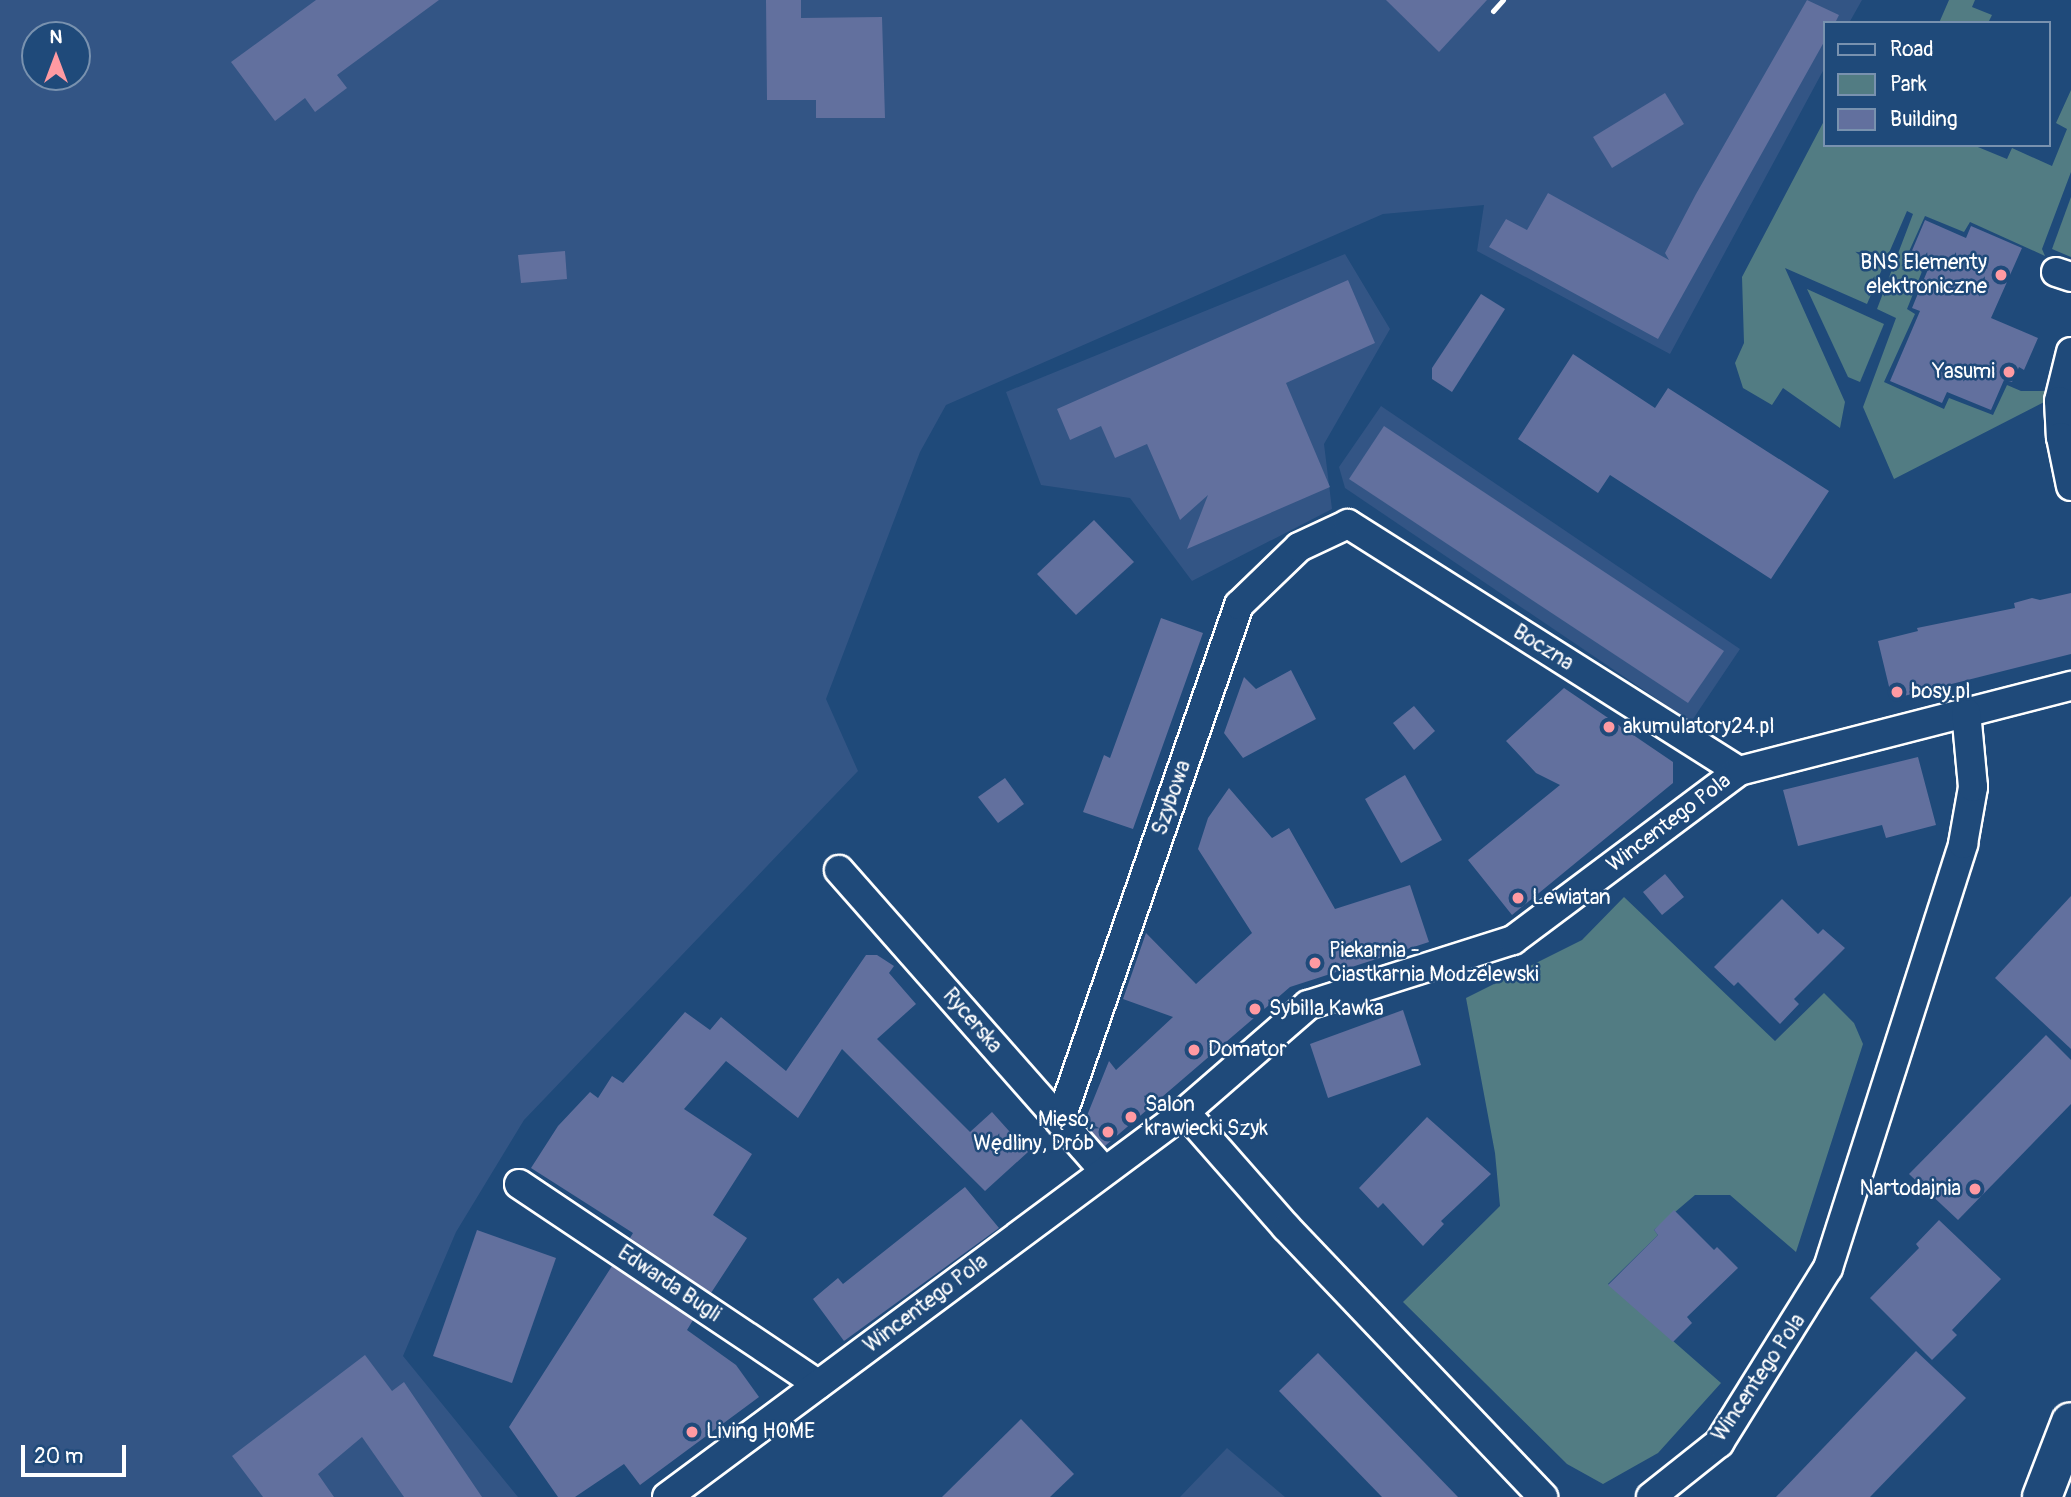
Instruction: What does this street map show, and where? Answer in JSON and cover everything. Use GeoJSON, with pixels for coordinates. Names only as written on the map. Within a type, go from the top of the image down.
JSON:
{"type":"FeatureCollection","features":[{"type":"Feature","properties":{"kind":"main road"},"geometry":{"type":"LineString","coordinates":[[2042,1497],[2071,1422]]}},
{"type":"Feature","properties":{"kind":"street"},"geometry":{"type":"LineString","coordinates":[[2071,352],[2059,401],[2061,437],[2071,486]]}},
{"type":"Feature","properties":{"kind":"street","name":"Boczna"},"geometry":{"type":"LineString","coordinates":[[1348,524],[1739,771]]}},
{"type":"Feature","properties":{"kind":"street","name":"Szybowa"},"geometry":{"type":"LineString","coordinates":[[1060,1121],[1238,605],[1299,547],[1348,524]]}},
{"type":"Feature","properties":{"kind":"street","name":"Wincentego Pola"},"geometry":{"type":"LineString","coordinates":[[667,1497],[1185,1112],[1308,1005],[1513,940],[1739,771],[2071,686]]}},
{"type":"Feature","properties":{"kind":"street","name":"Wincentego Pola"},"geometry":{"type":"LineString","coordinates":[[1651,1497],[1718,1443],[1828,1268],[1962,844],[1973,788],[1966,712]]}},
{"type":"Feature","properties":{"kind":"street","name":"Rycerska"},"geometry":{"type":"LineString","coordinates":[[839,870],[1104,1171]]}},
{"type":"Feature","properties":{"kind":"street"},"geometry":{"type":"LineString","coordinates":[[1185,1112],[1277,1217],[1543,1497]]}},
{"type":"Feature","properties":{"kind":"street","name":"Edwarda Bugli"},"geometry":{"type":"LineString","coordinates":[[519,1184],[818,1384]]}},
{"type":"Feature","properties":{"kind":"shaded area"},"geometry":{"type":"Polygon","coordinates":[[[0,0],[1862,0],[1850,21],[1822,21],[1822,73],[1670,354],[1477,251],[1484,205],[1383,214],[946,405],[920,452],[826,699],[858,771],[524,1120],[456,1232],[403,1356],[518,1497],[0,1497],[0,0]]]}},
{"type":"Feature","properties":{"kind":"shaded area"},"geometry":{"type":"Polygon","coordinates":[[[1345,254],[1390,329],[1324,444],[1332,509],[1192,581],[1130,498],[1041,485],[1006,392],[1345,254]]]}},
{"type":"Feature","properties":{"kind":"shaded area"},"geometry":{"type":"Polygon","coordinates":[[[1381,406],[1740,649],[1691,722],[1345,488],[1339,467],[1381,406]]]}},
{"type":"Feature","properties":{"kind":"shaded area"},"geometry":{"type":"Polygon","coordinates":[[[1227,1448],[1285,1497],[1180,1497],[1227,1448]]]}},
{"type":"Feature","properties":{"kind":"green space"},"geometry":{"type":"Polygon","coordinates":[[[1949,0],[1975,0],[1972,7],[1992,15],[1989,21],[1940,21],[1949,0]]]}},
{"type":"Feature","properties":{"kind":"green space"},"geometry":{"type":"Polygon","coordinates":[[[2071,90],[2071,172],[2042,249],[2045,256],[1970,222],[1964,232],[1925,216],[1907,256],[1925,264],[1907,309],[1915,314],[1884,382],[1944,409],[1949,398],[1993,415],[2007,385],[2021,391],[2052,391],[2052,398],[1894,479],[1863,407],[1896,318],[1877,309],[1913,214],[1907,211],[1867,304],[1785,268],[1845,402],[1840,428],[1783,388],[1772,405],[1743,388],[1735,363],[1744,343],[1742,277],[1822,125],[1822,147],[1978,147],[2007,159],[2012,148],[2052,166],[2067,129],[2056,123],[2071,90]]]}},
{"type":"Feature","properties":{"kind":"green space"},"geometry":{"type":"Polygon","coordinates":[[[2071,197],[2071,257],[2052,249],[2071,197]]]}},
{"type":"Feature","properties":{"kind":"green space"},"geometry":{"type":"Polygon","coordinates":[[[1807,289],[1884,324],[1860,382],[1848,377],[1807,289]]]}},
{"type":"Feature","properties":{"kind":"green space"},"geometry":{"type":"Polygon","coordinates":[[[1624,897],[1775,1041],[1824,993],[1854,1023],[1863,1044],[1796,1252],[1730,1195],[1695,1195],[1654,1230],[1658,1235],[1608,1284],[1721,1383],[1658,1453],[1603,1484],[1567,1464],[1403,1302],[1500,1206],[1495,1153],[1466,998],[1582,940],[1624,897]]]}},
{"type":"Feature","properties":{"kind":"building"},"geometry":{"type":"Polygon","coordinates":[[[316,0],[439,0],[337,75],[347,88],[315,112],[305,98],[275,121],[231,62],[316,0]]]}},
{"type":"Feature","properties":{"kind":"building"},"geometry":{"type":"Polygon","coordinates":[[[766,0],[801,0],[801,18],[882,17],[885,118],[816,118],[816,100],[767,100],[766,0]]]}},
{"type":"Feature","properties":{"kind":"building"},"geometry":{"type":"Polygon","coordinates":[[[1386,0],[1487,0],[1439,52],[1386,0]]]}},
{"type":"Feature","properties":{"kind":"building"},"geometry":{"type":"Polygon","coordinates":[[[1807,0],[1839,15],[1836,21],[1822,21],[1822,46],[1658,339],[1489,247],[1506,219],[1527,230],[1548,193],[1669,260],[1665,253],[1807,0]]]}},
{"type":"Feature","properties":{"kind":"building"},"geometry":{"type":"Polygon","coordinates":[[[1665,93],[1684,124],[1612,168],[1593,137],[1665,93]]]}},
{"type":"Feature","properties":{"kind":"building"},"geometry":{"type":"Polygon","coordinates":[[[1925,220],[1966,238],[1971,226],[2022,248],[1991,318],[2038,338],[2024,370],[2019,367],[2012,382],[2004,380],[1991,410],[1947,392],[1942,403],[1890,381],[1920,311],[1912,308],[1931,262],[1911,253],[1925,220]]]}},
{"type":"Feature","properties":{"kind":"building"},"geometry":{"type":"Polygon","coordinates":[[[565,251],[567,279],[521,283],[518,255],[565,251]]]}},
{"type":"Feature","properties":{"kind":"building"},"geometry":{"type":"Polygon","coordinates":[[[1348,280],[1375,343],[1286,383],[1330,487],[1187,549],[1208,495],[1180,520],[1147,444],[1115,458],[1101,426],[1070,440],[1057,409],[1348,280]]]}},
{"type":"Feature","properties":{"kind":"building"},"geometry":{"type":"Polygon","coordinates":[[[1481,294],[1505,309],[1452,392],[1432,379],[1432,368],[1481,294]]]}},
{"type":"Feature","properties":{"kind":"building"},"geometry":{"type":"Polygon","coordinates":[[[1573,354],[1655,408],[1668,388],[1829,491],[1771,579],[1610,475],[1598,493],[1518,439],[1573,354]]]}},
{"type":"Feature","properties":{"kind":"building"},"geometry":{"type":"Polygon","coordinates":[[[1384,426],[1724,651],[1688,703],[1349,479],[1384,426]]]}},
{"type":"Feature","properties":{"kind":"building"},"geometry":{"type":"Polygon","coordinates":[[[1094,520],[1134,562],[1076,615],[1037,574],[1094,520]]]}},
{"type":"Feature","properties":{"kind":"building"},"geometry":{"type":"Polygon","coordinates":[[[2071,593],[2071,654],[1892,699],[1878,641],[1918,631],[1917,628],[2015,608],[2014,603],[2032,598],[2040,600],[2071,593]]]}},
{"type":"Feature","properties":{"kind":"building"},"geometry":{"type":"Polygon","coordinates":[[[1161,618],[1203,633],[1133,829],[1083,812],[1104,755],[1110,758],[1161,618]]]}},
{"type":"Feature","properties":{"kind":"building"},"geometry":{"type":"Polygon","coordinates":[[[1291,670],[1316,719],[1243,758],[1224,733],[1244,677],[1256,689],[1291,670]]]}},
{"type":"Feature","properties":{"kind":"building"},"geometry":{"type":"Polygon","coordinates":[[[1564,688],[1673,762],[1673,783],[1512,915],[1468,860],[1560,785],[1536,773],[1506,741],[1564,688]]]}},
{"type":"Feature","properties":{"kind":"building"},"geometry":{"type":"Polygon","coordinates":[[[1414,706],[1435,731],[1414,750],[1393,723],[1414,706]]]}},
{"type":"Feature","properties":{"kind":"building"},"geometry":{"type":"Polygon","coordinates":[[[1918,757],[1936,825],[1886,838],[1882,825],[1798,846],[1783,790],[1918,757]]]}},
{"type":"Feature","properties":{"kind":"building"},"geometry":{"type":"Polygon","coordinates":[[[1405,775],[1442,840],[1401,863],[1365,799],[1405,775]]]}},
{"type":"Feature","properties":{"kind":"building"},"geometry":{"type":"Polygon","coordinates":[[[1005,778],[1024,804],[998,823],[978,797],[1005,778]]]}},
{"type":"Feature","properties":{"kind":"building"},"geometry":{"type":"Polygon","coordinates":[[[1229,788],[1272,838],[1289,828],[1335,909],[1410,885],[1429,942],[1290,987],[1105,1146],[1084,1123],[1109,1061],[1116,1070],[1173,1017],[1123,999],[1146,933],[1196,984],[1252,933],[1198,849],[1208,818],[1229,788]]]}},
{"type":"Feature","properties":{"kind":"building"},"geometry":{"type":"Polygon","coordinates":[[[1665,874],[1684,897],[1662,915],[1643,892],[1665,874]]]}},
{"type":"Feature","properties":{"kind":"building"},"geometry":{"type":"Polygon","coordinates":[[[2071,896],[2071,1049],[1995,978],[2071,896]]]}},
{"type":"Feature","properties":{"kind":"building"},"geometry":{"type":"Polygon","coordinates":[[[1782,899],[1818,934],[1823,929],[1845,948],[1794,999],[1799,1004],[1780,1024],[1738,982],[1734,986],[1714,967],[1782,899]]]}},
{"type":"Feature","properties":{"kind":"building"},"geometry":{"type":"Polygon","coordinates":[[[866,955],[877,955],[894,966],[889,973],[916,1004],[877,1039],[970,1132],[992,1112],[1028,1152],[985,1191],[842,1049],[798,1118],[726,1061],[684,1109],[752,1154],[713,1215],[747,1238],[711,1293],[630,1238],[633,1233],[531,1168],[558,1126],[590,1092],[598,1098],[612,1076],[623,1083],[685,1012],[710,1030],[721,1017],[786,1071],[866,955]]]}},
{"type":"Feature","properties":{"kind":"building"},"geometry":{"type":"Polygon","coordinates":[[[1403,1010],[1421,1065],[1328,1098],[1310,1044],[1403,1010]]]}},
{"type":"Feature","properties":{"kind":"building"},"geometry":{"type":"Polygon","coordinates":[[[2046,1035],[2071,1060],[2071,1104],[1958,1220],[1909,1174],[2046,1035]]]}},
{"type":"Feature","properties":{"kind":"building"},"geometry":{"type":"Polygon","coordinates":[[[1427,1117],[1491,1174],[1441,1221],[1444,1224],[1423,1246],[1383,1203],[1378,1208],[1359,1188],[1427,1117]]]}},
{"type":"Feature","properties":{"kind":"building"},"geometry":{"type":"Polygon","coordinates":[[[965,1187],[999,1228],[844,1341],[813,1299],[838,1278],[843,1284],[965,1187]]]}},
{"type":"Feature","properties":{"kind":"building"},"geometry":{"type":"Polygon","coordinates":[[[1674,1210],[1714,1250],[1717,1247],[1738,1268],[1687,1317],[1692,1323],[1673,1342],[1608,1285],[1658,1235],[1654,1230],[1674,1210]]]}},
{"type":"Feature","properties":{"kind":"building"},"geometry":{"type":"Polygon","coordinates":[[[1939,1220],[2001,1279],[1952,1330],[1957,1335],[1932,1360],[1870,1298],[1919,1248],[1916,1244],[1939,1220]]]}},
{"type":"Feature","properties":{"kind":"building"},"geometry":{"type":"Polygon","coordinates":[[[477,1230],[556,1258],[512,1383],[433,1356],[477,1230]]]}},
{"type":"Feature","properties":{"kind":"building"},"geometry":{"type":"Polygon","coordinates":[[[612,1266],[693,1320],[687,1330],[736,1365],[759,1397],[640,1485],[624,1464],[575,1497],[558,1497],[509,1427],[612,1266]]]}},
{"type":"Feature","properties":{"kind":"building"},"geometry":{"type":"Polygon","coordinates":[[[1916,1351],[1966,1398],[1870,1497],[1776,1497],[1916,1351]]]}},
{"type":"Feature","properties":{"kind":"building"},"geometry":{"type":"Polygon","coordinates":[[[1318,1353],[1458,1497],[1382,1497],[1279,1391],[1318,1353]]]}},
{"type":"Feature","properties":{"kind":"building"},"geometry":{"type":"Polygon","coordinates":[[[365,1355],[392,1391],[404,1382],[482,1497],[404,1497],[362,1437],[318,1474],[334,1497],[263,1497],[232,1456],[365,1355]]]}},
{"type":"Feature","properties":{"kind":"building"},"geometry":{"type":"Polygon","coordinates":[[[1021,1419],[1074,1474],[1050,1497],[942,1497],[1021,1419]]]}},
{"type":"Feature","properties":{"kind":"railway"},"geometry":{"type":"LineString","coordinates":[[1493,11],[1503,0]]}},
{"type":"Feature","properties":{"kind":"place","name":"BNS Elementy elektroniczne"},"geometry":{"type":"Point","coordinates":[2001,275]}},
{"type":"Feature","properties":{"kind":"place","name":"Yasumi"},"geometry":{"type":"Point","coordinates":[2009,372]}},
{"type":"Feature","properties":{"kind":"place","name":"bosy.pl"},"geometry":{"type":"Point","coordinates":[1897,692]}},
{"type":"Feature","properties":{"kind":"place","name":"akumulatory24.pl"},"geometry":{"type":"Point","coordinates":[1609,727]}},
{"type":"Feature","properties":{"kind":"place","name":"Lewiatan"},"geometry":{"type":"Point","coordinates":[1518,898]}},
{"type":"Feature","properties":{"kind":"place","name":"Piekarnia - Ciastkarnia Modzelewski"},"geometry":{"type":"Point","coordinates":[1315,963]}},
{"type":"Feature","properties":{"kind":"place","name":"Sybilla Kawka"},"geometry":{"type":"Point","coordinates":[1255,1009]}},
{"type":"Feature","properties":{"kind":"place","name":"Domator"},"geometry":{"type":"Point","coordinates":[1194,1050]}},
{"type":"Feature","properties":{"kind":"place","name":"Salon krawiecki Szyk"},"geometry":{"type":"Point","coordinates":[1131,1117]}},
{"type":"Feature","properties":{"kind":"place","name":"Mięso, Wędliny, Drób"},"geometry":{"type":"Point","coordinates":[1108,1132]}},
{"type":"Feature","properties":{"kind":"place","name":"Nartodajnia"},"geometry":{"type":"Point","coordinates":[1975,1189]}},
{"type":"Feature","properties":{"kind":"place","name":"Living HOME"},"geometry":{"type":"Point","coordinates":[692,1432]}}]}
